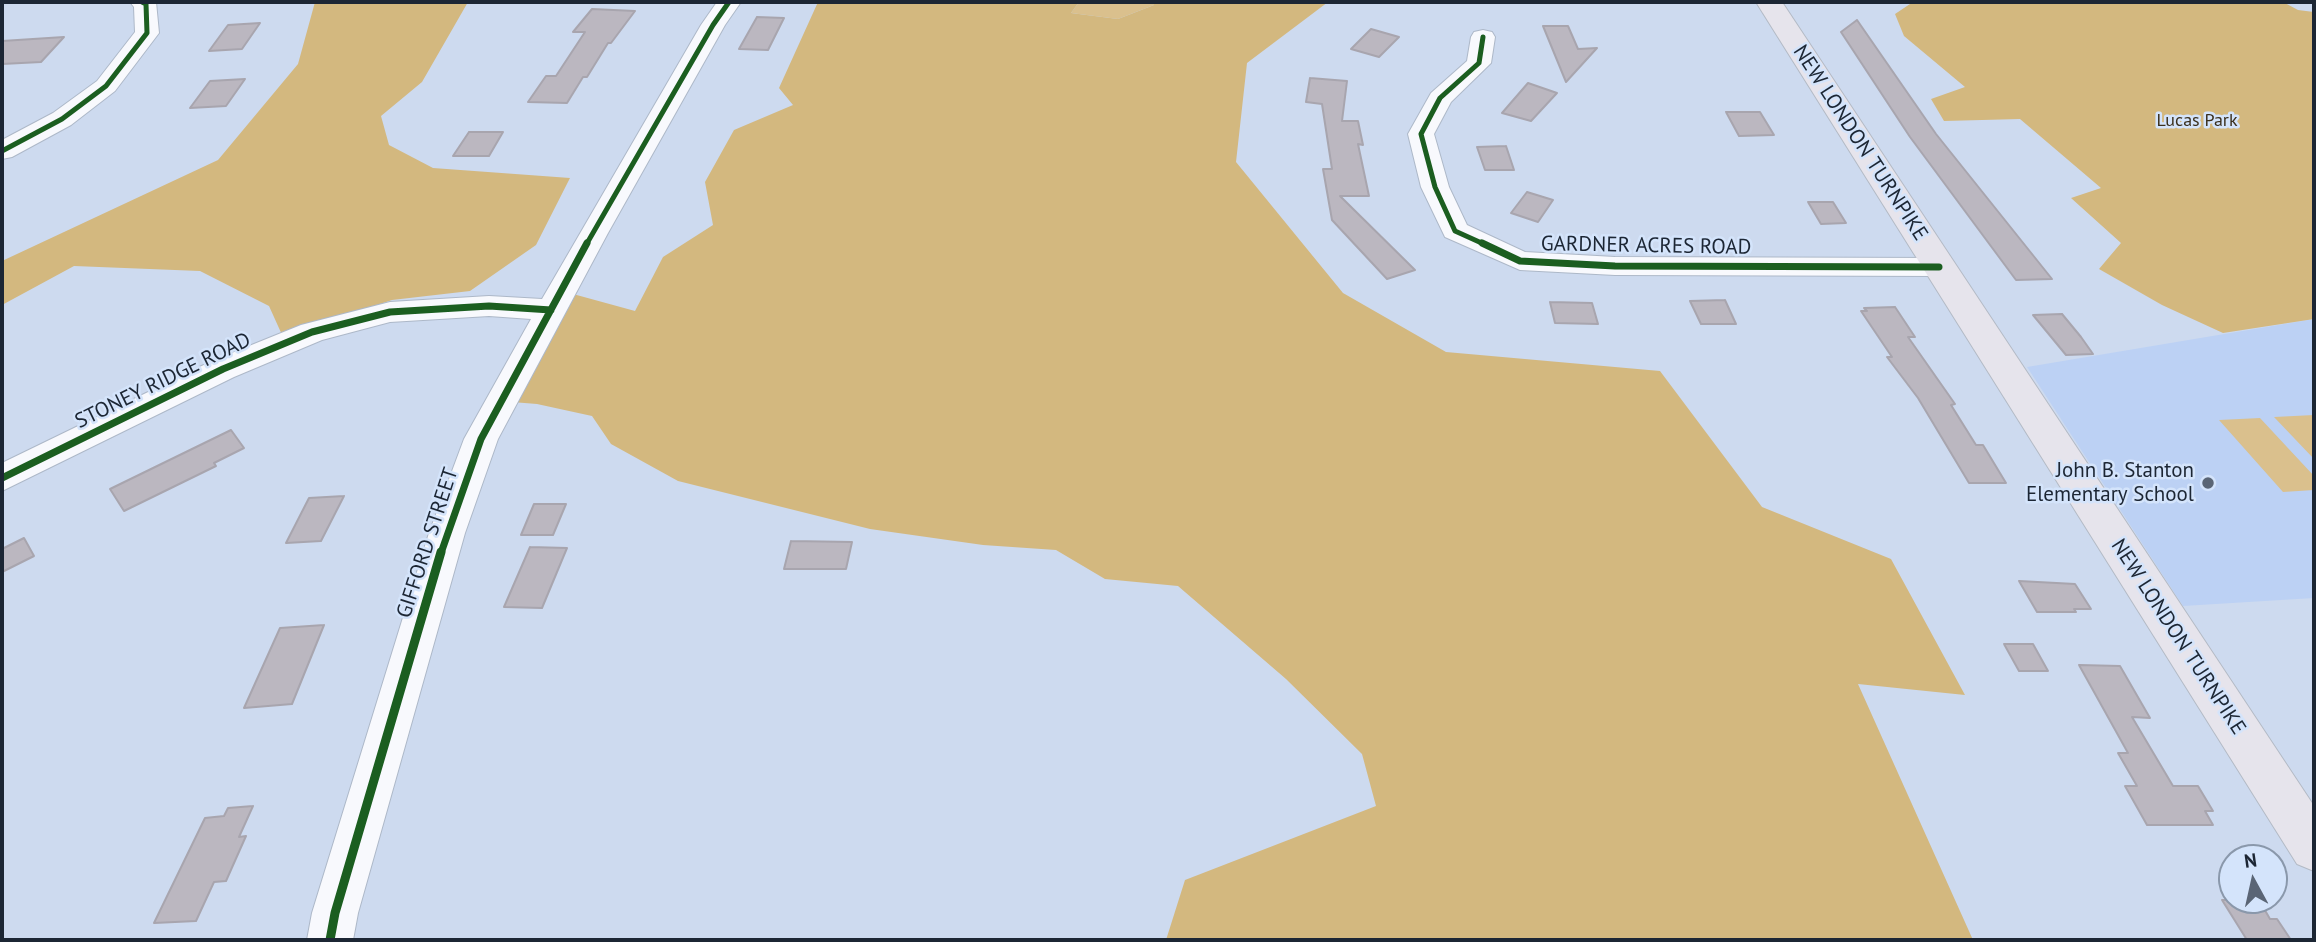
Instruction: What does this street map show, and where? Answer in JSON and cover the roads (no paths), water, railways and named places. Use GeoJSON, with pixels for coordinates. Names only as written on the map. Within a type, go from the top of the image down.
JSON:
{"type":"FeatureCollection","features":[{"type":"Feature","properties":{"kind":"main road","name":"NEW LONDON TURNPIKE"},"geometry":{"type":"LineString","coordinates":[[1769,2],[2314,848]]}},
{"type":"Feature","properties":{"kind":"street"},"geometry":{"type":"LineString","coordinates":[[2,151],[62,119],[106,86],[147,33],[146,4],[142,2]]}},
{"type":"Feature","properties":{"kind":"street","name":"GIFFORD STREET"},"geometry":{"type":"LineString","coordinates":[[330,940],[335,913],[447,533],[481,439],[551,310],[713,25],[729,2]]}},
{"type":"Feature","properties":{"kind":"street","name":"GARDNER ACRES ROAD"},"geometry":{"type":"LineString","coordinates":[[1483,37],[1479,63],[1440,98],[1421,134],[1435,187],[1455,231],[1520,261],[1615,266],[1939,267]]}},
{"type":"Feature","properties":{"kind":"street","name":"STONEY RIDGE ROAD"},"geometry":{"type":"LineString","coordinates":[[2,478],[223,369],[312,332],[390,312],[489,306],[551,310]]}},
{"type":"Feature","properties":{"kind":"place","name":"John B. Stanton Elementary School"},"geometry":{"type":"Point","coordinates":[2208,483]}},
{"type":"Feature","properties":{"kind":"park label","name":"Lucas Park"},"geometry":{"type":"Point","coordinates":[2197,121]}}]}
